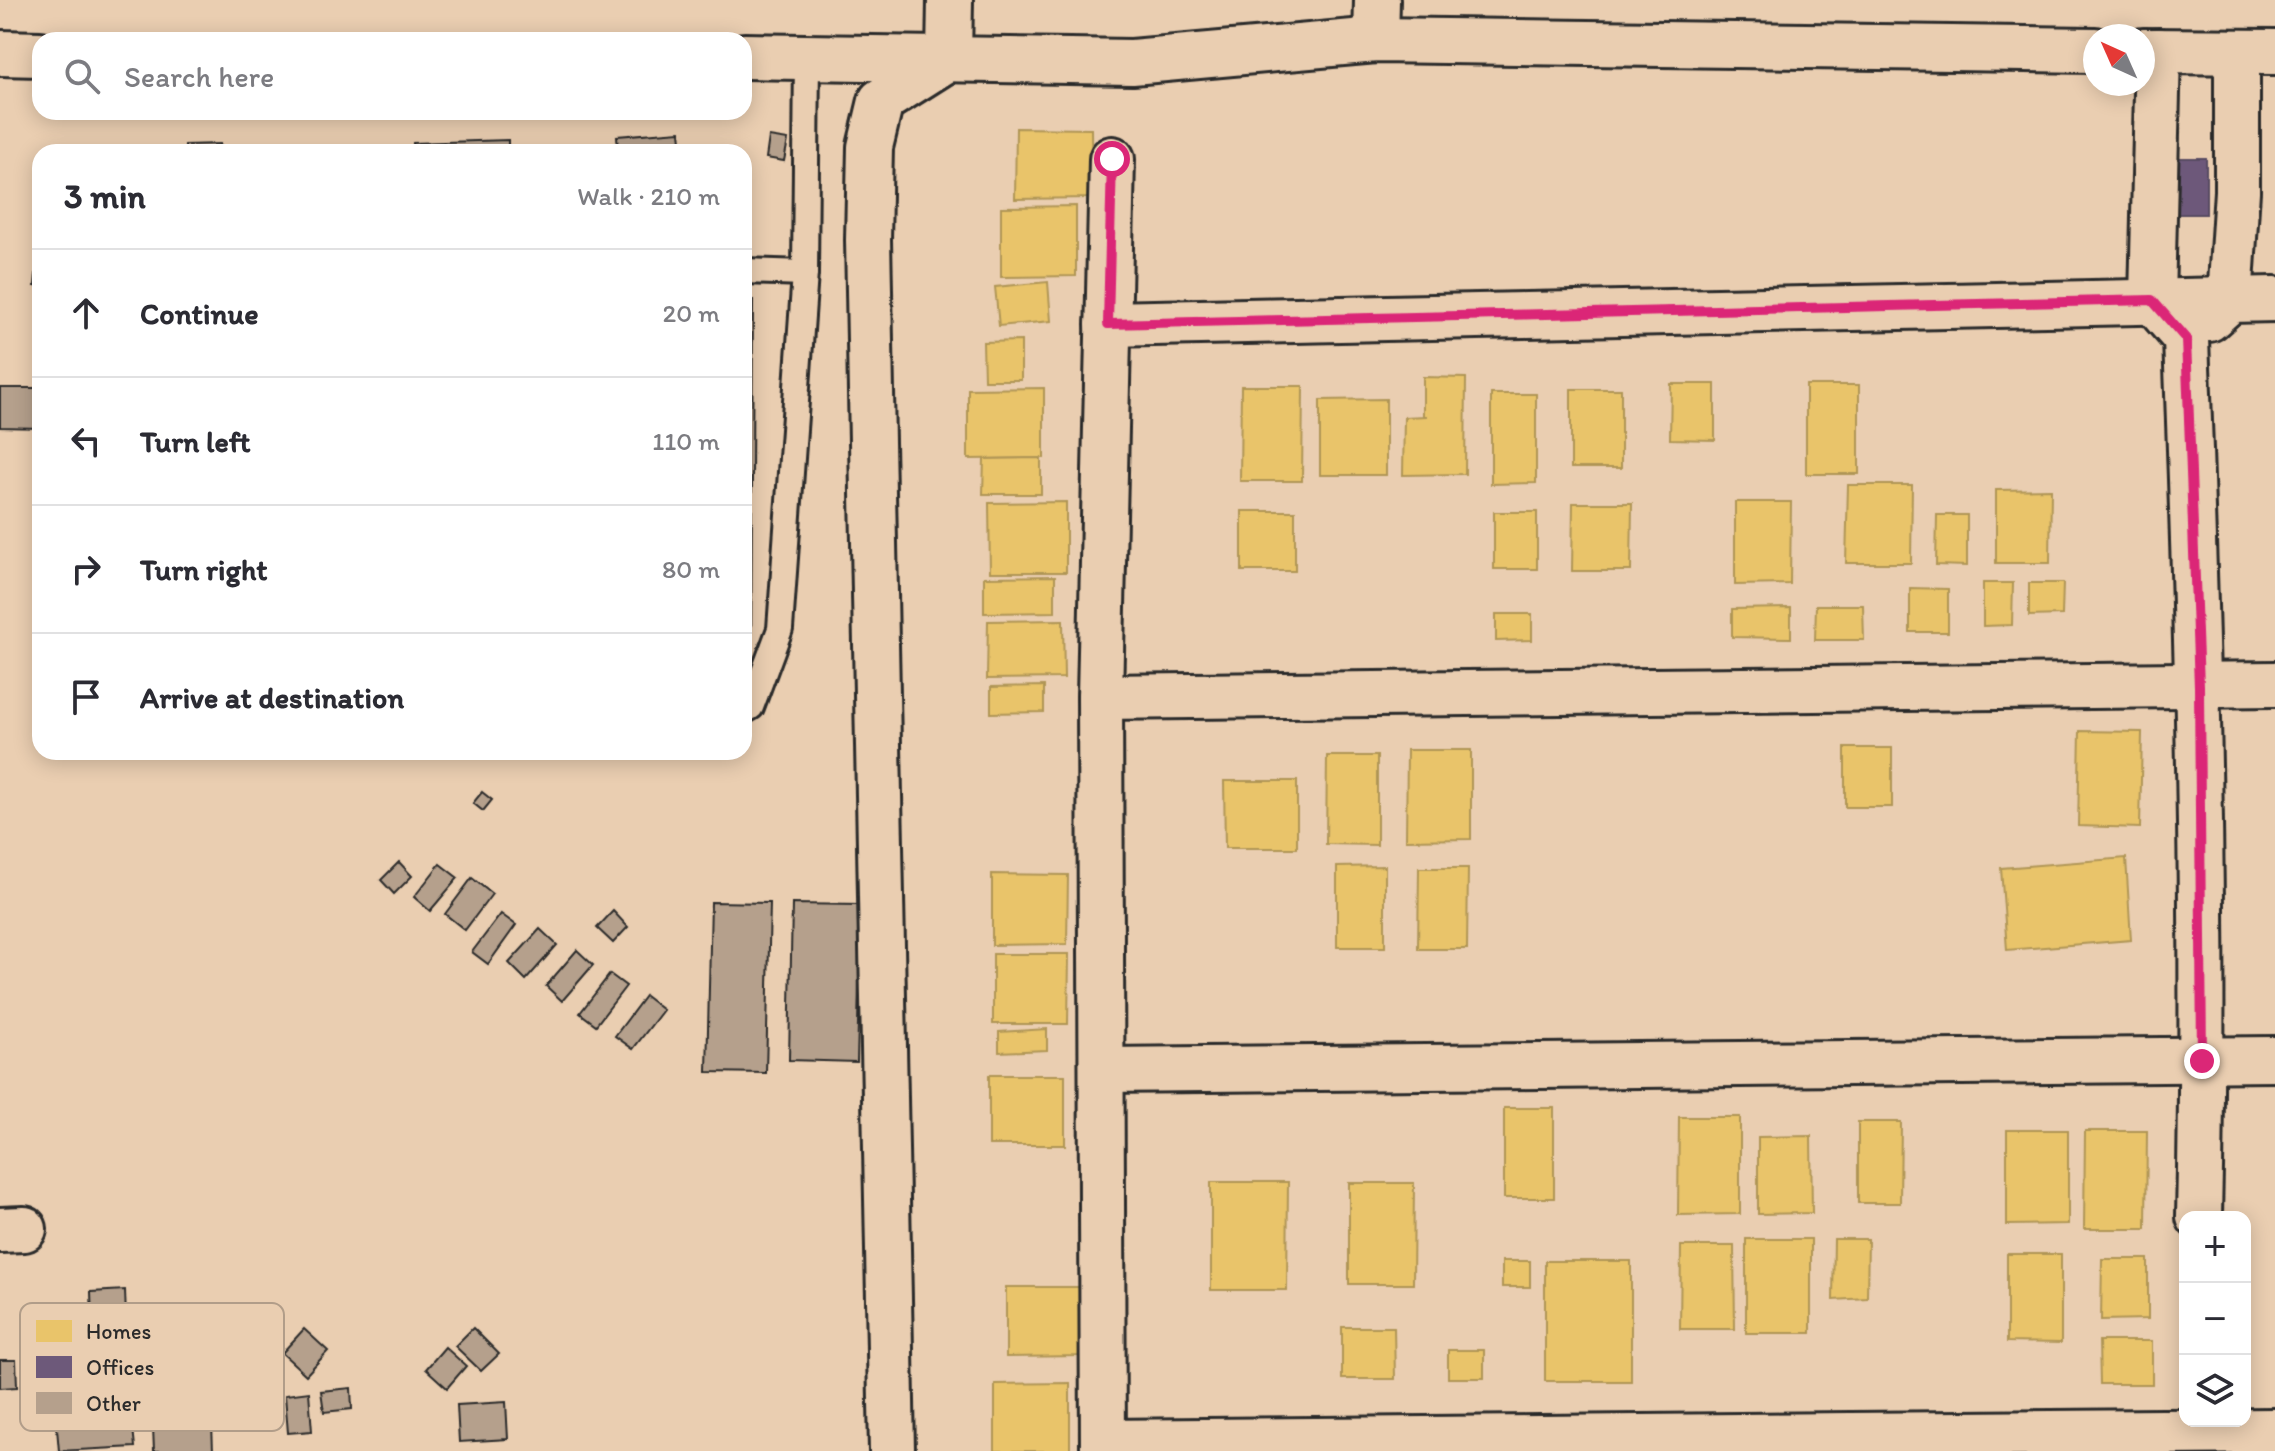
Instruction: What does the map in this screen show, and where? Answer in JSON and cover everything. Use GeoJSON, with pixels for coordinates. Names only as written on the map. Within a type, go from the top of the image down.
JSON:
{"type":"FeatureCollection","features":[{"type":"Feature","properties":{"kind":"street"},"geometry":{"type":"LineString","coordinates":[[949,58],[950,0]]}},
{"type":"Feature","properties":{"kind":"street"},"geometry":{"type":"LineString","coordinates":[[752,56],[1132,62],[1376,20],[2083,49]]}},
{"type":"Feature","properties":{"kind":"street"},"geometry":{"type":"LineString","coordinates":[[2155,51],[2256,53],[2237,191],[2230,300],[2186,339]]}},
{"type":"Feature","properties":{"kind":"street"},"geometry":{"type":"LineString","coordinates":[[0,53],[32,54]]}},
{"type":"Feature","properties":{"kind":"street"},"geometry":{"type":"LineString","coordinates":[[892,1451],[868,240],[870,147],[881,101],[949,58]]}},
{"type":"Feature","properties":{"kind":"street"},"geometry":{"type":"LineString","coordinates":[[2151,96],[2152,300],[2186,339],[2199,686],[2202,1061],[2199,1211]]}},
{"type":"Feature","properties":{"kind":"street"},"geometry":{"type":"LineString","coordinates":[[1112,159],[1100,697],[1103,1446],[2194,1435],[2275,1431]]}},
{"type":"Feature","properties":{"kind":"street"},"geometry":{"type":"LineString","coordinates":[[1108,324],[2275,299]]}},
{"type":"Feature","properties":{"kind":"street"},"geometry":{"type":"LineString","coordinates":[[1100,697],[2275,684]]}},
{"type":"Feature","properties":{"kind":"street"},"geometry":{"type":"LineString","coordinates":[[1103,1070],[2275,1059]]}},
{"type":"Feature","properties":{"kind":"lane"},"geometry":{"type":"LineString","coordinates":[[752,704],[780,629],[805,273],[807,56]]}},
{"type":"Feature","properties":{"kind":"lane"},"geometry":{"type":"LineString","coordinates":[[752,271],[805,273]]}},
{"type":"Feature","properties":{"kind":"building: Homes"},"geometry":{"type":"Polygon","coordinates":[[[1016,128],[1091,129],[1092,198],[1015,199],[1016,128]]]}},
{"type":"Feature","properties":{"kind":"building: Homes"},"geometry":{"type":"Polygon","coordinates":[[[1076,206],[1076,276],[1001,277],[1001,207],[1076,206]]]}},
{"type":"Feature","properties":{"kind":"building: Homes"},"geometry":{"type":"Polygon","coordinates":[[[1048,282],[1051,321],[999,326],[995,287],[1048,282]]]}},
{"type":"Feature","properties":{"kind":"building: Homes"},"geometry":{"type":"Polygon","coordinates":[[[1021,341],[1021,380],[984,380],[983,342],[1021,341]]]}},
{"type":"Feature","properties":{"kind":"building: Homes"},"geometry":{"type":"Polygon","coordinates":[[[1423,377],[1466,378],[1465,474],[1403,475],[1404,417],[1427,416],[1423,416],[1423,377]]]}},
{"type":"Feature","properties":{"kind":"building: Homes"},"geometry":{"type":"Polygon","coordinates":[[[1671,384],[1715,384],[1715,440],[1670,439],[1671,384]]]}},
{"type":"Feature","properties":{"kind":"building: Homes"},"geometry":{"type":"Polygon","coordinates":[[[1806,385],[1859,385],[1859,474],[1806,474],[1806,385]]]}},
{"type":"Feature","properties":{"kind":"building: Homes"},"geometry":{"type":"Polygon","coordinates":[[[1241,386],[1303,386],[1302,481],[1240,481],[1241,386]]]}},
{"type":"Feature","properties":{"kind":"building: Homes"},"geometry":{"type":"Polygon","coordinates":[[[1044,388],[1044,458],[968,459],[968,389],[1044,388]]]}},
{"type":"Feature","properties":{"kind":"building: Homes"},"geometry":{"type":"Polygon","coordinates":[[[1571,389],[1621,389],[1621,468],[1571,468],[1571,389]]]}},
{"type":"Feature","properties":{"kind":"building: Homes"},"geometry":{"type":"Polygon","coordinates":[[[1491,394],[1536,394],[1536,483],[1491,484],[1491,394]]]}},
{"type":"Feature","properties":{"kind":"building: Homes"},"geometry":{"type":"Polygon","coordinates":[[[1386,399],[1386,475],[1320,475],[1320,400],[1386,399]]]}},
{"type":"Feature","properties":{"kind":"building: Homes"},"geometry":{"type":"Polygon","coordinates":[[[1041,458],[1041,494],[983,494],[984,459],[1041,458]]]}},
{"type":"Feature","properties":{"kind":"building: Homes"},"geometry":{"type":"Polygon","coordinates":[[[1848,485],[1912,485],[1911,563],[1846,563],[1848,485]]]}},
{"type":"Feature","properties":{"kind":"building: Homes"},"geometry":{"type":"Polygon","coordinates":[[[2051,489],[2050,563],[1996,563],[1996,490],[2051,489]]]}},
{"type":"Feature","properties":{"kind":"building: Homes"},"geometry":{"type":"Polygon","coordinates":[[[1066,502],[1066,572],[990,572],[989,503],[1066,502]]]}},
{"type":"Feature","properties":{"kind":"building: Homes"},"geometry":{"type":"Polygon","coordinates":[[[1735,502],[1791,502],[1790,584],[1735,585],[1735,502]]]}},
{"type":"Feature","properties":{"kind":"building: Homes"},"geometry":{"type":"Polygon","coordinates":[[[1573,503],[1632,503],[1631,571],[1572,571],[1573,503]]]}},
{"type":"Feature","properties":{"kind":"building: Homes"},"geometry":{"type":"Polygon","coordinates":[[[1242,511],[1295,511],[1295,571],[1242,571],[1242,511]]]}},
{"type":"Feature","properties":{"kind":"building: Homes"},"geometry":{"type":"Polygon","coordinates":[[[1494,512],[1537,512],[1537,569],[1494,569],[1494,512]]]}},
{"type":"Feature","properties":{"kind":"building: Homes"},"geometry":{"type":"Polygon","coordinates":[[[1937,515],[1967,515],[1967,566],[1936,565],[1937,515]]]}},
{"type":"Feature","properties":{"kind":"building: Homes"},"geometry":{"type":"Polygon","coordinates":[[[1055,576],[1055,612],[984,613],[984,577],[1055,576]]]}},
{"type":"Feature","properties":{"kind":"building: Homes"},"geometry":{"type":"Polygon","coordinates":[[[1983,583],[2013,583],[2012,625],[1983,626],[1983,583]]]}},
{"type":"Feature","properties":{"kind":"building: Homes"},"geometry":{"type":"Polygon","coordinates":[[[2029,583],[2063,583],[2062,615],[2029,616],[2029,583]]]}},
{"type":"Feature","properties":{"kind":"building: Homes"},"geometry":{"type":"Polygon","coordinates":[[[1910,588],[1948,589],[1948,632],[1910,632],[1910,588]]]}},
{"type":"Feature","properties":{"kind":"building: Homes"},"geometry":{"type":"Polygon","coordinates":[[[1816,605],[1863,605],[1864,640],[1815,640],[1816,605]]]}},
{"type":"Feature","properties":{"kind":"building: Homes"},"geometry":{"type":"Polygon","coordinates":[[[1791,608],[1791,638],[1732,637],[1732,609],[1791,608]]]}},
{"type":"Feature","properties":{"kind":"building: Homes"},"geometry":{"type":"Polygon","coordinates":[[[1496,614],[1532,614],[1532,640],[1496,641],[1496,614]]]}},
{"type":"Feature","properties":{"kind":"building: Homes"},"geometry":{"type":"Polygon","coordinates":[[[1063,620],[1064,678],[987,679],[988,621],[1063,620]]]}},
{"type":"Feature","properties":{"kind":"building: Homes"},"geometry":{"type":"Polygon","coordinates":[[[1044,686],[1044,712],[991,713],[991,687],[1044,686]]]}},
{"type":"Feature","properties":{"kind":"building: Homes"},"geometry":{"type":"Polygon","coordinates":[[[2080,731],[2142,732],[2140,828],[2078,826],[2080,731]]]}},
{"type":"Feature","properties":{"kind":"building: Homes"},"geometry":{"type":"Polygon","coordinates":[[[1845,748],[1892,748],[1892,807],[1845,807],[1845,748]]]}},
{"type":"Feature","properties":{"kind":"building: Homes"},"geometry":{"type":"Polygon","coordinates":[[[1407,750],[1471,750],[1471,839],[1406,840],[1407,750]]]}},
{"type":"Feature","properties":{"kind":"building: Homes"},"geometry":{"type":"Polygon","coordinates":[[[1327,756],[1377,756],[1377,845],[1326,844],[1327,756]]]}},
{"type":"Feature","properties":{"kind":"building: Homes"},"geometry":{"type":"Polygon","coordinates":[[[1224,781],[1297,781],[1297,848],[1225,848],[1224,781]]]}},
{"type":"Feature","properties":{"kind":"building: Homes"},"geometry":{"type":"Polygon","coordinates":[[[2126,858],[2131,940],[2007,950],[2001,868],[2126,858]]]}},
{"type":"Feature","properties":{"kind":"building: Homes"},"geometry":{"type":"Polygon","coordinates":[[[1385,866],[1385,947],[1337,947],[1337,867],[1385,866]]]}},
{"type":"Feature","properties":{"kind":"building: Homes"},"geometry":{"type":"Polygon","coordinates":[[[1419,868],[1468,868],[1467,949],[1418,949],[1419,868]]]}},
{"type":"Feature","properties":{"kind":"building: Homes"},"geometry":{"type":"Polygon","coordinates":[[[992,874],[1068,875],[1067,944],[992,945],[992,874]]]}},
{"type":"Feature","properties":{"kind":"building: Homes"},"geometry":{"type":"Polygon","coordinates":[[[993,954],[1069,954],[1068,1024],[993,1024],[993,954]]]}},
{"type":"Feature","properties":{"kind":"building: Homes"},"geometry":{"type":"Polygon","coordinates":[[[1047,1029],[1047,1050],[999,1052],[999,1032],[1047,1029]]]}},
{"type":"Feature","properties":{"kind":"building: Homes"},"geometry":{"type":"Polygon","coordinates":[[[989,1075],[1065,1075],[1065,1145],[989,1145],[989,1075]]]}},
{"type":"Feature","properties":{"kind":"building: Homes"},"geometry":{"type":"Polygon","coordinates":[[[1504,1108],[1554,1108],[1554,1198],[1504,1198],[1504,1108]]]}},
{"type":"Feature","properties":{"kind":"building: Homes"},"geometry":{"type":"Polygon","coordinates":[[[1679,1117],[1740,1117],[1740,1214],[1678,1215],[1679,1117]]]}},
{"type":"Feature","properties":{"kind":"building: Homes"},"geometry":{"type":"Polygon","coordinates":[[[1858,1122],[1901,1122],[1900,1203],[1858,1203],[1858,1122]]]}},
{"type":"Feature","properties":{"kind":"building: Homes"},"geometry":{"type":"Polygon","coordinates":[[[2007,1130],[2068,1130],[2068,1224],[2007,1225],[2007,1130]]]}},
{"type":"Feature","properties":{"kind":"building: Homes"},"geometry":{"type":"Polygon","coordinates":[[[2085,1131],[2147,1131],[2146,1229],[2084,1229],[2085,1131]]]}},
{"type":"Feature","properties":{"kind":"building: Homes"},"geometry":{"type":"Polygon","coordinates":[[[1811,1136],[1812,1213],[1758,1214],[1758,1137],[1811,1136]]]}},
{"type":"Feature","properties":{"kind":"building: Homes"},"geometry":{"type":"Polygon","coordinates":[[[1211,1182],[1288,1182],[1287,1290],[1211,1290],[1211,1182]]]}},
{"type":"Feature","properties":{"kind":"building: Homes"},"geometry":{"type":"Polygon","coordinates":[[[1349,1183],[1414,1183],[1413,1284],[1349,1284],[1349,1183]]]}},
{"type":"Feature","properties":{"kind":"building: Homes"},"geometry":{"type":"Polygon","coordinates":[[[1746,1239],[1811,1239],[1811,1333],[1746,1333],[1746,1239]]]}},
{"type":"Feature","properties":{"kind":"building: Homes"},"geometry":{"type":"Polygon","coordinates":[[[1834,1239],[1868,1239],[1867,1298],[1833,1300],[1834,1239]]]}},
{"type":"Feature","properties":{"kind":"building: Homes"},"geometry":{"type":"Polygon","coordinates":[[[1681,1246],[1734,1246],[1735,1329],[1680,1329],[1681,1246]]]}},
{"type":"Feature","properties":{"kind":"building: Homes"},"geometry":{"type":"Polygon","coordinates":[[[2007,1254],[2061,1254],[2061,1343],[2007,1342],[2007,1254]]]}},
{"type":"Feature","properties":{"kind":"building: Homes"},"geometry":{"type":"Polygon","coordinates":[[[2102,1259],[2148,1259],[2148,1319],[2101,1320],[2102,1259]]]}},
{"type":"Feature","properties":{"kind":"building: Homes"},"geometry":{"type":"Polygon","coordinates":[[[1502,1261],[1530,1261],[1530,1287],[1502,1287],[1502,1261]]]}},
{"type":"Feature","properties":{"kind":"building: Homes"},"geometry":{"type":"Polygon","coordinates":[[[1545,1261],[1631,1261],[1631,1381],[1545,1381],[1545,1261]]]}},
{"type":"Feature","properties":{"kind":"building: Homes"},"geometry":{"type":"Polygon","coordinates":[[[1006,1287],[1082,1287],[1082,1356],[1006,1357],[1006,1287]]]}},
{"type":"Feature","properties":{"kind":"building: Homes"},"geometry":{"type":"Polygon","coordinates":[[[1342,1327],[1394,1327],[1395,1379],[1342,1379],[1342,1327]]]}},
{"type":"Feature","properties":{"kind":"building: Homes"},"geometry":{"type":"Polygon","coordinates":[[[2099,1341],[2152,1341],[2152,1384],[2100,1384],[2099,1341]]]}},
{"type":"Feature","properties":{"kind":"building: Homes"},"geometry":{"type":"Polygon","coordinates":[[[1448,1350],[1484,1350],[1484,1378],[1448,1378],[1448,1350]]]}},
{"type":"Feature","properties":{"kind":"building: Homes"},"geometry":{"type":"Polygon","coordinates":[[[1070,1383],[1070,1451],[995,1451],[995,1384],[1070,1383]]]}},
{"type":"Feature","properties":{"kind":"building: Offices"},"geometry":{"type":"Polygon","coordinates":[[[2176,158],[2206,158],[2206,214],[2176,214],[2176,158]]]}},
{"type":"Feature","properties":{"kind":"building: Other"},"geometry":{"type":"Polygon","coordinates":[[[680,131],[681,144],[618,144],[617,136],[680,131]]]}},
{"type":"Feature","properties":{"kind":"building: Other"},"geometry":{"type":"Polygon","coordinates":[[[769,137],[788,140],[784,161],[766,158],[769,137]]]}},
{"type":"Feature","properties":{"kind":"building: Other"},"geometry":{"type":"Polygon","coordinates":[[[508,140],[508,144],[413,143],[508,140]]]}},
{"type":"Feature","properties":{"kind":"building: Other"},"geometry":{"type":"Polygon","coordinates":[[[752,300],[753,300],[752,479],[752,300]]]}},
{"type":"Feature","properties":{"kind":"building: Other"},"geometry":{"type":"Polygon","coordinates":[[[0,388],[32,388],[32,428],[0,427],[0,388]]]}},
{"type":"Feature","properties":{"kind":"building: Other"},"geometry":{"type":"Polygon","coordinates":[[[482,792],[492,800],[483,811],[473,803],[482,792]]]}},
{"type":"Feature","properties":{"kind":"building: Other"},"geometry":{"type":"Polygon","coordinates":[[[399,862],[412,876],[394,894],[381,880],[399,862]]]}},
{"type":"Feature","properties":{"kind":"building: Other"},"geometry":{"type":"Polygon","coordinates":[[[440,864],[458,878],[430,911],[414,897],[440,864]]]}},
{"type":"Feature","properties":{"kind":"building: Other"},"geometry":{"type":"Polygon","coordinates":[[[472,878],[492,894],[465,930],[445,914],[472,878]]]}},
{"type":"Feature","properties":{"kind":"building: Other"},"geometry":{"type":"Polygon","coordinates":[[[711,902],[770,903],[766,1073],[707,1072],[711,902]]]}},
{"type":"Feature","properties":{"kind":"building: Other"},"geometry":{"type":"Polygon","coordinates":[[[792,904],[861,905],[857,1062],[789,1060],[792,904]]]}},
{"type":"Feature","properties":{"kind":"building: Other"},"geometry":{"type":"Polygon","coordinates":[[[613,911],[628,927],[613,943],[597,928],[613,911]]]}},
{"type":"Feature","properties":{"kind":"building: Other"},"geometry":{"type":"Polygon","coordinates":[[[501,914],[516,925],[488,964],[472,952],[501,914]]]}},
{"type":"Feature","properties":{"kind":"building: Other"},"geometry":{"type":"Polygon","coordinates":[[[540,929],[557,945],[526,980],[509,963],[540,929]]]}},
{"type":"Feature","properties":{"kind":"building: Other"},"geometry":{"type":"Polygon","coordinates":[[[577,950],[593,965],[562,1001],[546,986],[577,950]]]}},
{"type":"Feature","properties":{"kind":"building: Other"},"geometry":{"type":"Polygon","coordinates":[[[610,974],[626,986],[596,1025],[580,1013],[610,974]]]}},
{"type":"Feature","properties":{"kind":"building: Other"},"geometry":{"type":"Polygon","coordinates":[[[645,996],[663,1010],[633,1049],[615,1036],[645,996]]]}},
{"type":"Feature","properties":{"kind":"building: Other"},"geometry":{"type":"Polygon","coordinates":[[[125,1290],[125,1303],[91,1303],[91,1292],[125,1290]]]}},
{"type":"Feature","properties":{"kind":"building: Other"},"geometry":{"type":"Polygon","coordinates":[[[473,1328],[499,1354],[481,1371],[455,1346],[473,1328]]]}},
{"type":"Feature","properties":{"kind":"building: Other"},"geometry":{"type":"Polygon","coordinates":[[[304,1329],[328,1351],[306,1375],[284,1355],[284,1351],[304,1329]]]}},
{"type":"Feature","properties":{"kind":"building: Other"},"geometry":{"type":"Polygon","coordinates":[[[445,1347],[466,1366],[447,1388],[426,1369],[445,1347]]]}},
{"type":"Feature","properties":{"kind":"building: Other"},"geometry":{"type":"Polygon","coordinates":[[[0,1360],[16,1360],[17,1387],[0,1388],[0,1360]]]}},
{"type":"Feature","properties":{"kind":"building: Other"},"geometry":{"type":"Polygon","coordinates":[[[351,1388],[352,1409],[324,1412],[321,1391],[351,1388]]]}},
{"type":"Feature","properties":{"kind":"building: Other"},"geometry":{"type":"Polygon","coordinates":[[[309,1392],[312,1431],[288,1433],[285,1395],[309,1392]]]}},
{"type":"Feature","properties":{"kind":"building: Other"},"geometry":{"type":"Polygon","coordinates":[[[506,1402],[508,1439],[459,1442],[457,1405],[506,1402]]]}},
{"type":"Feature","properties":{"kind":"building: Other"},"geometry":{"type":"Polygon","coordinates":[[[57,1431],[133,1431],[135,1447],[59,1451],[57,1431]]]}},
{"type":"Feature","properties":{"kind":"building: Other"},"geometry":{"type":"Polygon","coordinates":[[[153,1431],[212,1431],[213,1451],[154,1451],[153,1431]]]}},
{"type":"Feature","properties":{"kind":"route"},"geometry":{"type":"LineString","coordinates":[[1112,159],[1108,324],[2152,300],[2186,339],[2199,686],[2202,1061]]}}]}
